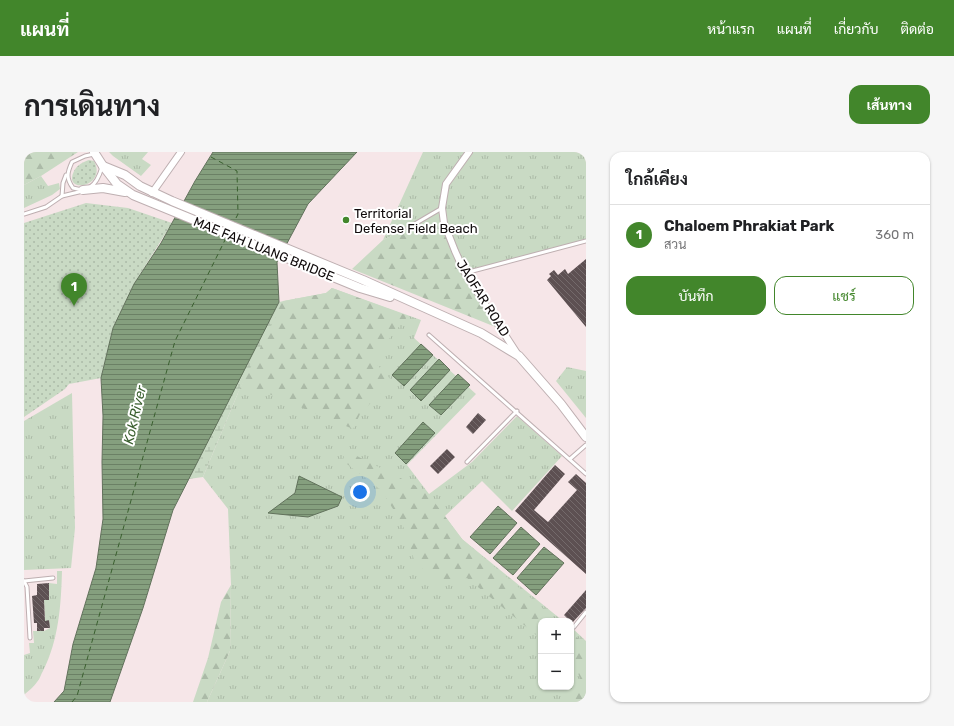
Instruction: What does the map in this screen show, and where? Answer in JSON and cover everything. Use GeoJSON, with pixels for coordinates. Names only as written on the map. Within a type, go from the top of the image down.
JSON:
{"type":"FeatureCollection","features":[{"type":"Feature","properties":{"kind":"street"},"geometry":{"type":"LineString","coordinates":[[152,193],[181,152]]}},
{"type":"Feature","properties":{"kind":"street","name":"JAOFAR ROAD"},"geometry":{"type":"LineString","coordinates":[[469,152],[446,184],[442,208],[444,223],[454,251],[465,273],[519,356]]}},
{"type":"Feature","properties":{"kind":"street"},"geometry":{"type":"LineString","coordinates":[[94,153],[117,184],[133,195]]}},
{"type":"Feature","properties":{"kind":"street","name":"MAE FAH LUANG BRIDGE"},"geometry":{"type":"LineString","coordinates":[[103,166],[125,175],[152,193],[362,284]]}},
{"type":"Feature","properties":{"kind":"street"},"geometry":{"type":"LineString","coordinates":[[83,190],[103,188],[113,189],[133,195]]}},
{"type":"Feature","properties":{"kind":"street","name":"MAE FAH LUANG BRIDGE"},"geometry":{"type":"LineString","coordinates":[[133,195],[168,210],[362,284]]}},
{"type":"Feature","properties":{"kind":"street"},"geometry":{"type":"LineString","coordinates":[[362,284],[418,305],[481,333],[519,356],[561,404],[586,437]]}},
{"type":"Feature","properties":{"kind":"lane"},"geometry":{"type":"LineString","coordinates":[[62,196],[63,183],[72,162],[94,153]]}},
{"type":"Feature","properties":{"kind":"lane"},"geometry":{"type":"LineString","coordinates":[[24,214],[46,207],[62,196],[93,186],[103,166]]}},
{"type":"Feature","properties":{"kind":"lane"},"geometry":{"type":"LineString","coordinates":[[67,174],[68,181],[73,188],[83,190]]}},
{"type":"Feature","properties":{"kind":"lane"},"geometry":{"type":"LineString","coordinates":[[408,228],[442,208]]}},
{"type":"Feature","properties":{"kind":"lane"},"geometry":{"type":"LineString","coordinates":[[465,273],[586,241]]}},
{"type":"Feature","properties":{"kind":"lane"},"geometry":{"type":"LineString","coordinates":[[429,335],[517,411],[586,474]]}},
{"type":"Feature","properties":{"kind":"lane"},"geometry":{"type":"LineString","coordinates":[[467,462],[517,411]]}},
{"type":"Feature","properties":{"kind":"lane"},"geometry":{"type":"LineString","coordinates":[[570,459],[586,445]]}},
{"type":"Feature","properties":{"kind":"lane"},"geometry":{"type":"LineString","coordinates":[[30,638],[27,587],[24,581],[53,578]]}},
{"type":"Feature","properties":{"kind":"lane"},"geometry":{"type":"LineString","coordinates":[[574,627],[586,612]]}},
{"type":"Feature","properties":{"kind":"green space"},"geometry":{"type":"Polygon","coordinates":[[[24,152],[78,152],[24,185],[24,152]]]}},
{"type":"Feature","properties":{"kind":"green space"},"geometry":{"type":"Polygon","coordinates":[[[109,152],[148,152],[142,159],[151,165],[141,176],[109,152]]]}},
{"type":"Feature","properties":{"kind":"green space"},"geometry":{"type":"Polygon","coordinates":[[[423,152],[586,152],[586,241],[465,273],[408,228],[383,240],[423,152]]]}},
{"type":"Feature","properties":{"kind":"green space"},"geometry":{"type":"Polygon","coordinates":[[[89,160],[94,161],[97,170],[95,177],[91,182],[85,185],[74,183],[72,179],[75,169],[80,164],[89,160]]]}},
{"type":"Feature","properties":{"kind":"green space"},"geometry":{"type":"Polygon","coordinates":[[[41,176],[48,186],[59,183],[60,189],[52,195],[24,208],[24,185],[41,176]]]}},
{"type":"Feature","properties":{"kind":"green space"},"geometry":{"type":"Polygon","coordinates":[[[86,203],[128,208],[172,223],[134,284],[113,328],[101,378],[69,384],[65,389],[24,417],[24,223],[86,203]]]}},
{"type":"Feature","properties":{"kind":"green space"},"geometry":{"type":"Polygon","coordinates":[[[442,208],[454,251],[503,330],[352,269],[383,240],[408,228],[442,208]]]}},
{"type":"Feature","properties":{"kind":"green space"},"geometry":{"type":"Polygon","coordinates":[[[291,236],[277,262],[278,312],[238,393],[203,477],[189,479],[205,437],[219,358],[291,236]]]}},
{"type":"Feature","properties":{"kind":"green space"},"geometry":{"type":"Polygon","coordinates":[[[332,288],[421,320],[414,338],[476,394],[407,465],[429,494],[472,462],[517,416],[562,456],[512,511],[482,481],[445,516],[462,539],[559,618],[538,618],[538,690],[574,690],[574,630],[586,641],[586,702],[207,702],[230,651],[231,585],[228,509],[203,477],[238,393],[283,301],[326,293],[332,288]]]}},
{"type":"Feature","properties":{"kind":"green space"},"geometry":{"type":"Polygon","coordinates":[[[332,288],[408,316],[372,359],[392,381],[360,414],[353,429],[262,391],[238,393],[279,302],[326,293],[332,288]]]}},
{"type":"Feature","properties":{"kind":"green space"},"geometry":{"type":"Polygon","coordinates":[[[567,367],[586,371],[586,418],[556,381],[567,367]]]}},
{"type":"Feature","properties":{"kind":"green space"},"geometry":{"type":"Polygon","coordinates":[[[72,393],[75,528],[71,568],[24,570],[24,421],[72,393]]]}},
{"type":"Feature","properties":{"kind":"green space"},"geometry":{"type":"Polygon","coordinates":[[[345,450],[426,491],[462,539],[554,618],[538,618],[538,637],[467,578],[441,586],[415,562],[402,523],[381,490],[343,461],[345,450]]]}},
{"type":"Feature","properties":{"kind":"green space"},"geometry":{"type":"Polygon","coordinates":[[[57,571],[62,571],[61,596],[53,647],[39,679],[24,695],[24,655],[30,653],[29,643],[34,643],[33,631],[44,631],[50,628],[49,621],[45,621],[44,600],[49,600],[49,583],[57,584],[57,571]]]}},
{"type":"Feature","properties":{"kind":"green space"},"geometry":{"type":"Polygon","coordinates":[[[231,585],[230,651],[207,702],[193,702],[208,658],[221,602],[231,585]]]}},
{"type":"Feature","properties":{"kind":"green space"},"geometry":{"type":"Polygon","coordinates":[[[574,635],[586,645],[586,702],[574,702],[580,682],[580,678],[575,669],[574,635]]]}},
{"type":"Feature","properties":{"kind":"water","name":"Kok River"},"geometry":{"type":"Polygon","coordinates":[[[213,152],[357,152],[308,204],[277,262],[279,302],[173,510],[143,608],[110,702],[54,702],[64,691],[73,644],[96,568],[103,519],[103,416],[101,378],[113,328],[134,284],[161,243],[195,181],[213,152]]]}},
{"type":"Feature","properties":{"kind":"water"},"geometry":{"type":"Polygon","coordinates":[[[421,344],[433,355],[404,386],[392,375],[421,344]]]}},
{"type":"Feature","properties":{"kind":"water"},"geometry":{"type":"Polygon","coordinates":[[[439,359],[450,370],[421,401],[410,390],[439,359]]]}},
{"type":"Feature","properties":{"kind":"water"},"geometry":{"type":"Polygon","coordinates":[[[458,374],[470,385],[441,415],[429,405],[458,374]]]}},
{"type":"Feature","properties":{"kind":"water"},"geometry":{"type":"Polygon","coordinates":[[[423,422],[435,433],[406,464],[395,453],[423,422]]]}},
{"type":"Feature","properties":{"kind":"water"},"geometry":{"type":"Polygon","coordinates":[[[299,476],[342,497],[338,506],[308,517],[268,513],[295,493],[299,476]]]}},
{"type":"Feature","properties":{"kind":"water"},"geometry":{"type":"Polygon","coordinates":[[[498,506],[517,523],[490,554],[470,537],[498,506]]]}},
{"type":"Feature","properties":{"kind":"water"},"geometry":{"type":"Polygon","coordinates":[[[521,527],[540,544],[513,575],[493,558],[521,527]]]}},
{"type":"Feature","properties":{"kind":"water"},"geometry":{"type":"Polygon","coordinates":[[[544,547],[564,563],[536,595],[517,578],[544,547]]]}},
{"type":"Feature","properties":{"kind":"building"},"geometry":{"type":"Polygon","coordinates":[[[586,259],[586,327],[547,280],[551,276],[549,274],[554,270],[558,275],[565,269],[568,274],[586,259]]]}},
{"type":"Feature","properties":{"kind":"building"},"geometry":{"type":"Polygon","coordinates":[[[478,413],[486,420],[473,434],[466,427],[478,413]]]}},
{"type":"Feature","properties":{"kind":"building"},"geometry":{"type":"Polygon","coordinates":[[[447,449],[455,457],[438,474],[430,466],[447,449]]]}},
{"type":"Feature","properties":{"kind":"building"},"geometry":{"type":"Polygon","coordinates":[[[555,465],[565,474],[534,510],[548,522],[577,490],[568,482],[576,474],[586,483],[586,574],[515,511],[555,465]]]}},
{"type":"Feature","properties":{"kind":"building"},"geometry":{"type":"Polygon","coordinates":[[[49,583],[49,600],[44,600],[45,621],[49,620],[50,628],[44,628],[44,631],[37,631],[37,623],[34,623],[32,596],[37,595],[37,584],[49,583]]]}},
{"type":"Feature","properties":{"kind":"building"},"geometry":{"type":"Polygon","coordinates":[[[586,590],[586,608],[574,621],[574,618],[567,618],[564,615],[586,590]]]}},
{"type":"Feature","properties":{"kind":"ferry route"},"geometry":{"type":"LineString","coordinates":[[211,157],[237,171],[238,214],[234,222]]}},
{"type":"Feature","properties":{"kind":"ferry route"},"geometry":{"type":"LineString","coordinates":[[72,702],[77,696],[175,341],[226,238]]}},
{"type":"Feature","properties":{"kind":"place","name":"Territorial Defense Field Beach"},"geometry":{"type":"Point","coordinates":[346,220]}},
{"type":"Feature","properties":{"kind":"place","name":"Chaloem Phrakiat Park"},"geometry":{"type":"Point","coordinates":[74,306]}}]}
